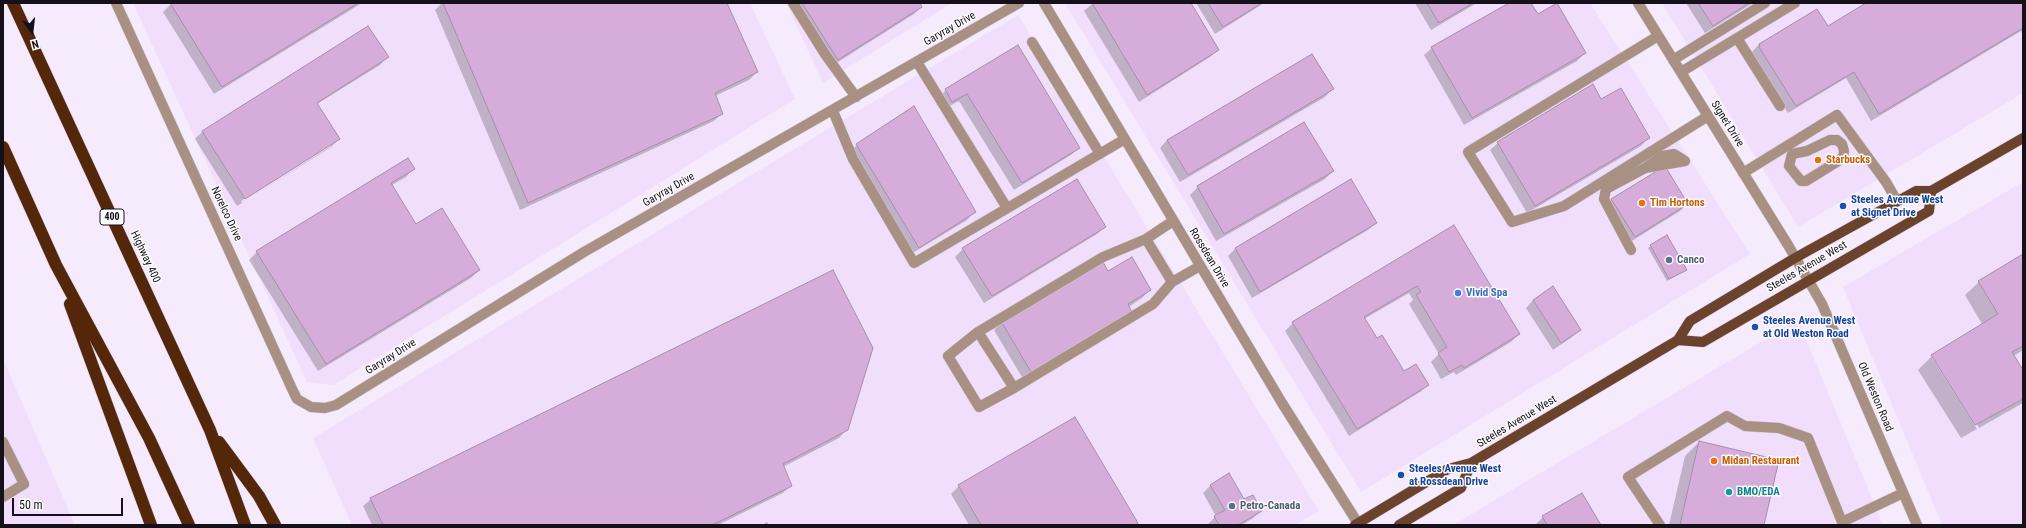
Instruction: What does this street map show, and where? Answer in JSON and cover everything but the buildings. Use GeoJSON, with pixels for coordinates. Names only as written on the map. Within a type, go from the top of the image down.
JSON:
{"type":"FeatureCollection","features":[{"type":"Feature","properties":{"kind":"highway","name":"Highway 400"},"geometry":{"type":"LineString","coordinates":[[13,3],[210,430],[246,525]]}},
{"type":"Feature","properties":{"kind":"highway"},"geometry":{"type":"LineString","coordinates":[[3,147],[56,265],[149,438],[189,525]]}},
{"type":"Feature","properties":{"kind":"highway"},"geometry":{"type":"LineString","coordinates":[[56,265],[151,525]]}},
{"type":"Feature","properties":{"kind":"highway"},"geometry":{"type":"LineString","coordinates":[[210,430],[259,496],[275,525]]}},
{"type":"Feature","properties":{"kind":"main road","name":"Steeles Avenue West"},"geometry":{"type":"LineString","coordinates":[[1357,525],[1448,468],[1471,463],[1678,340],[1690,321],[1795,258],[1916,191],[1931,191],[2023,138]]}},
{"type":"Feature","properties":{"kind":"main road","name":"Steeles Avenue West"},"geometry":{"type":"LineString","coordinates":[[1678,340],[1703,342],[1928,211],[1931,191]]}},
{"type":"Feature","properties":{"kind":"main road","name":"Steeles Avenue West"},"geometry":{"type":"LineString","coordinates":[[1399,525],[1461,488],[1471,463]]}},
{"type":"Feature","properties":{"kind":"street","name":"Norelco Drive"},"geometry":{"type":"LineString","coordinates":[[116,3],[293,390],[298,398],[311,407],[325,408],[336,405]]}},
{"type":"Feature","properties":{"kind":"street"},"geometry":{"type":"LineString","coordinates":[[793,3],[825,54],[856,97]]}},
{"type":"Feature","properties":{"kind":"street","name":"Garyray Drive"},"geometry":{"type":"LineString","coordinates":[[336,405],[584,252],[1019,3]]}},
{"type":"Feature","properties":{"kind":"street","name":"Rossdean Drive"},"geometry":{"type":"LineString","coordinates":[[1044,3],[1282,403],[1357,525]]}},
{"type":"Feature","properties":{"kind":"street","name":"Signet Drive"},"geometry":{"type":"LineString","coordinates":[[1638,3],[1795,258]]}},
{"type":"Feature","properties":{"kind":"street"},"geometry":{"type":"LineString","coordinates":[[1673,60],[1765,3]]}},
{"type":"Feature","properties":{"kind":"street"},"geometry":{"type":"LineString","coordinates":[[1681,72],[1795,3]]}},
{"type":"Feature","properties":{"kind":"street"},"geometry":{"type":"LineString","coordinates":[[1658,36],[1468,152],[1504,210],[1512,222],[1564,206],[1708,116]]}},
{"type":"Feature","properties":{"kind":"street"},"geometry":{"type":"LineString","coordinates":[[1737,38],[1780,106]]}},
{"type":"Feature","properties":{"kind":"street"},"geometry":{"type":"LineString","coordinates":[[1032,42],[1100,154]]}},
{"type":"Feature","properties":{"kind":"street"},"geometry":{"type":"LineString","coordinates":[[917,62],[1007,208]]}},
{"type":"Feature","properties":{"kind":"street"},"geometry":{"type":"LineString","coordinates":[[833,110],[853,159],[914,263],[1125,139]]}},
{"type":"Feature","properties":{"kind":"street"},"geometry":{"type":"LineString","coordinates":[[1743,173],[1790,149],[1837,114],[1886,182],[1897,201]]}},
{"type":"Feature","properties":{"kind":"street"},"geometry":{"type":"LineString","coordinates":[[1830,140],[1837,140],[1842,144],[1844,151],[1843,158],[1806,181],[1801,180],[1789,166],[1790,149],[1807,151],[1830,140]]}},
{"type":"Feature","properties":{"kind":"street"},"geometry":{"type":"LineString","coordinates":[[1632,250],[1604,199],[1606,189],[1645,168],[1685,161]]}},
{"type":"Feature","properties":{"kind":"street"},"geometry":{"type":"LineString","coordinates":[[1173,221],[1146,239],[1103,257],[978,332],[948,356],[979,407],[1014,388],[1153,304],[1172,282],[1200,266]]}},
{"type":"Feature","properties":{"kind":"street"},"geometry":{"type":"LineString","coordinates":[[1146,239],[1172,282]]}},
{"type":"Feature","properties":{"kind":"street","name":"Old Weston Road"},"geometry":{"type":"LineString","coordinates":[[1795,258],[1822,304],[1917,525]]}},
{"type":"Feature","properties":{"kind":"street"},"geometry":{"type":"LineString","coordinates":[[978,332],[1014,388]]}},
{"type":"Feature","properties":{"kind":"street"},"geometry":{"type":"LineString","coordinates":[[1660,525],[1628,477],[1727,416],[1745,426],[1779,428],[1808,438],[1842,522],[1904,493]]}},
{"type":"Feature","properties":{"kind":"street"},"geometry":{"type":"LineString","coordinates":[[3,442],[24,484],[3,497]]}},
{"type":"Feature","properties":{"kind":"shaded area"},"geometry":{"type":"Polygon","coordinates":[[[133,3],[750,3],[795,99],[333,385],[307,382],[133,3]]]}},
{"type":"Feature","properties":{"kind":"shaded area"},"geometry":{"type":"Polygon","coordinates":[[[786,3],[952,3],[823,83],[786,3]]]}},
{"type":"Feature","properties":{"kind":"shaded area"},"geometry":{"type":"Polygon","coordinates":[[[1065,3],[1590,3],[1750,254],[1361,492],[1065,3]]]}},
{"type":"Feature","properties":{"kind":"shaded area"},"geometry":{"type":"Polygon","coordinates":[[[1662,3],[2023,3],[2023,93],[1798,227],[1662,3]]]}},
{"type":"Feature","properties":{"kind":"shaded area"},"geometry":{"type":"Polygon","coordinates":[[[1018,15],[1319,511],[1295,525],[352,525],[313,438],[1018,15]]]}},
{"type":"Feature","properties":{"kind":"shaded area"},"geometry":{"type":"Polygon","coordinates":[[[2023,182],[2023,525],[1942,525],[1843,287],[2023,182]]]}},
{"type":"Feature","properties":{"kind":"shaded area"},"geometry":{"type":"Polygon","coordinates":[[[1798,320],[1883,525],[1453,525],[1798,320]]]}},
{"type":"Feature","properties":{"kind":"shaded area"},"geometry":{"type":"Polygon","coordinates":[[[3,359],[75,525],[3,525],[3,359]]]}},
{"type":"Feature","properties":{"kind":"place","name":"Starbucks"},"geometry":{"type":"Point","coordinates":[1818,160]}},
{"type":"Feature","properties":{"kind":"place","name":"Tim Hortons"},"geometry":{"type":"Point","coordinates":[1642,203]}},
{"type":"Feature","properties":{"kind":"place","name":"Steeles Avenue West at Signet Drive"},"geometry":{"type":"Point","coordinates":[1843,206]}},
{"type":"Feature","properties":{"kind":"place","name":"Canco"},"geometry":{"type":"Point","coordinates":[1669,260]}},
{"type":"Feature","properties":{"kind":"place","name":"Vivid Spa"},"geometry":{"type":"Point","coordinates":[1458,293]}},
{"type":"Feature","properties":{"kind":"place","name":"Steeles Avenue West at Old Weston Road"},"geometry":{"type":"Point","coordinates":[1755,327]}},
{"type":"Feature","properties":{"kind":"place","name":"Midan Restaurant"},"geometry":{"type":"Point","coordinates":[1714,461]}},
{"type":"Feature","properties":{"kind":"place","name":"Steeles Avenue West at Rossdean Drive"},"geometry":{"type":"Point","coordinates":[1401,475]}},
{"type":"Feature","properties":{"kind":"place","name":"BMO/EDA"},"geometry":{"type":"Point","coordinates":[1729,492]}},
{"type":"Feature","properties":{"kind":"place","name":"Petro-Canada"},"geometry":{"type":"Point","coordinates":[1232,506]}}]}
